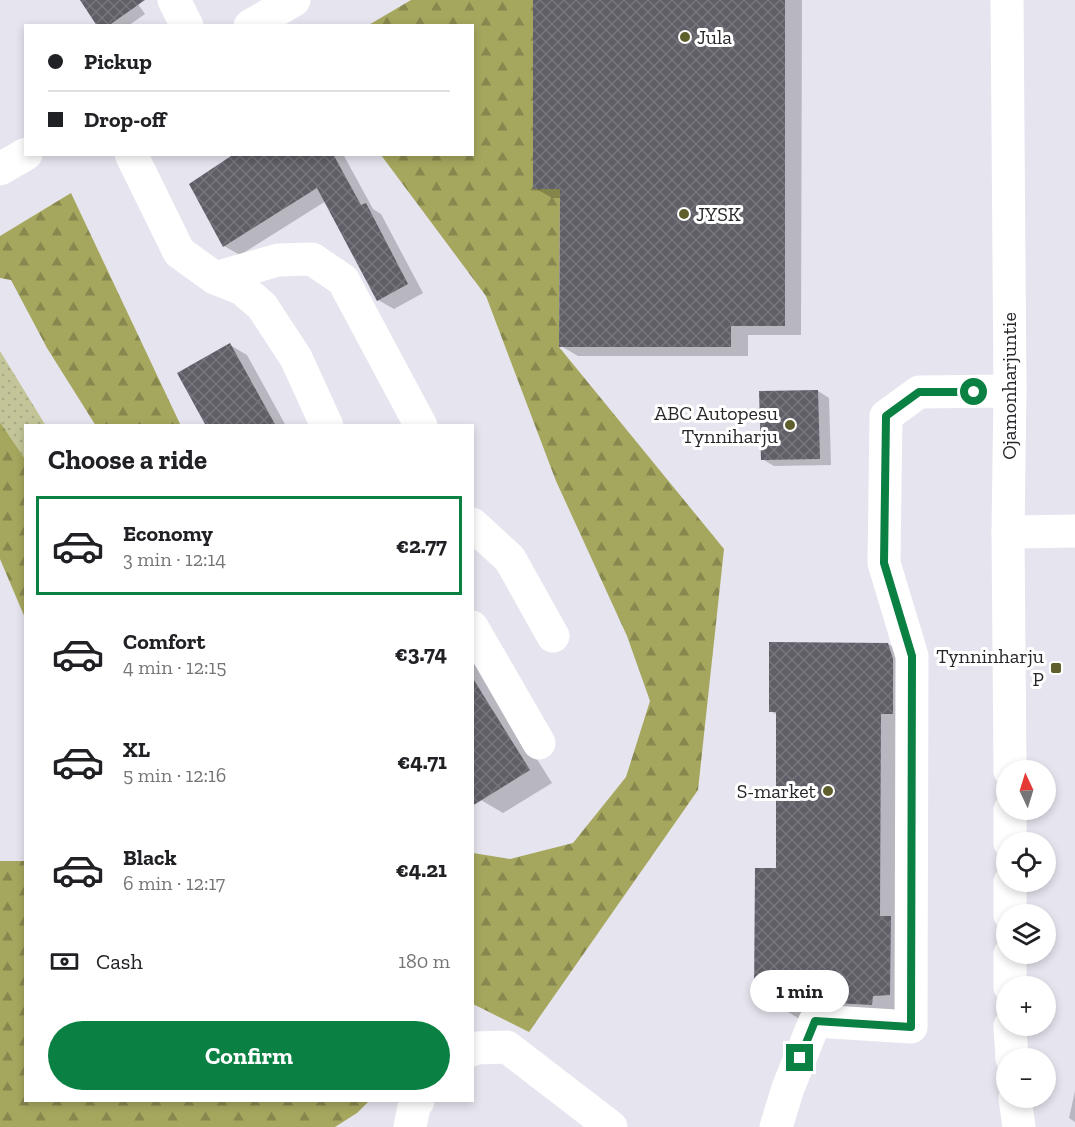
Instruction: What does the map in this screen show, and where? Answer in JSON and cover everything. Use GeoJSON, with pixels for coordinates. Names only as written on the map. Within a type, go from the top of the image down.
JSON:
{"type":"FeatureCollection","features":[{"type":"Feature","properties":{"kind":"main road"},"geometry":{"type":"LineString","coordinates":[[174,0],[186,24]]}},
{"type":"Feature","properties":{"kind":"main road"},"geometry":{"type":"LineString","coordinates":[[253,24],[294,0]]}},
{"type":"Feature","properties":{"kind":"main road","name":"Ojamonharjuntie"},"geometry":{"type":"LineString","coordinates":[[1007,0],[1010,760]]}},
{"type":"Feature","properties":{"kind":"main road"},"geometry":{"type":"LineString","coordinates":[[0,169],[24,155]]}},
{"type":"Feature","properties":{"kind":"main road"},"geometry":{"type":"LineString","coordinates":[[132,156],[179,252],[215,278],[242,289],[262,306],[296,358],[326,424]]}},
{"type":"Feature","properties":{"kind":"main road"},"geometry":{"type":"LineString","coordinates":[[215,278],[278,260],[312,259],[343,280],[420,424]]}},
{"type":"Feature","properties":{"kind":"main road"},"geometry":{"type":"LineString","coordinates":[[776,1127],[788,1088],[815,1021],[911,1027],[912,656],[884,563],[886,416],[919,392],[1010,391]]}},
{"type":"Feature","properties":{"kind":"main road"},"geometry":{"type":"LineString","coordinates":[[474,526],[510,559],[553,636]]}},
{"type":"Feature","properties":{"kind":"main road"},"geometry":{"type":"LineString","coordinates":[[1008,532],[1075,531]]}},
{"type":"Feature","properties":{"kind":"main road"},"geometry":{"type":"LineString","coordinates":[[474,630],[539,743]]}},
{"type":"Feature","properties":{"kind":"main road"},"geometry":{"type":"LineString","coordinates":[[474,1049],[507,1047],[611,1127]]}},
{"type":"Feature","properties":{"kind":"main road"},"geometry":{"type":"LineString","coordinates":[[410,1127],[417,1102]]}},
{"type":"Feature","properties":{"kind":"green space"},"geometry":{"type":"Polygon","coordinates":[[[411,0],[533,0],[560,189],[559,347],[724,549],[698,790],[529,1032],[474,1004],[474,853],[510,859],[573,843],[626,777],[650,701],[627,636],[556,481],[486,296],[382,156],[474,156],[474,24],[370,24],[411,0]]]}},
{"type":"Feature","properties":{"kind":"green space"},"geometry":{"type":"Polygon","coordinates":[[[71,193],[180,424],[95,424],[47,348],[11,280],[0,278],[0,236],[71,193]]]}},
{"type":"Feature","properties":{"kind":"green space"},"geometry":{"type":"Polygon","coordinates":[[[0,351],[45,424],[24,424],[24,458],[0,422],[0,351]]]}},
{"type":"Feature","properties":{"kind":"green space"},"geometry":{"type":"Polygon","coordinates":[[[0,422],[24,458],[24,616],[0,559],[0,422]]]}},
{"type":"Feature","properties":{"kind":"green space"},"geometry":{"type":"Polygon","coordinates":[[[0,861],[24,861],[24,1102],[368,1102],[357,1113],[335,1127],[0,1127],[0,861]]]}},
{"type":"Feature","properties":{"kind":"building"},"geometry":{"type":"Polygon","coordinates":[[[80,0],[145,0],[111,24],[96,24],[80,0]]]}},
{"type":"Feature","properties":{"kind":"building"},"geometry":{"type":"Polygon","coordinates":[[[533,0],[785,0],[785,326],[731,326],[731,347],[559,347],[560,189],[533,189],[533,0]]]}},
{"type":"Feature","properties":{"kind":"building"},"geometry":{"type":"Polygon","coordinates":[[[231,156],[334,156],[361,205],[366,203],[408,284],[377,301],[317,188],[223,247],[189,184],[231,156]]]}},
{"type":"Feature","properties":{"kind":"building"},"geometry":{"type":"Polygon","coordinates":[[[230,343],[275,424],[205,424],[177,373],[230,343]]]}},
{"type":"Feature","properties":{"kind":"building","name":"ABC Autopesu Tynniharju"},"geometry":{"type":"Polygon","coordinates":[[[818,390],[820,459],[761,460],[759,391],[818,390]]]}},
{"type":"Feature","properties":{"kind":"building","name":"S-market"},"geometry":{"type":"Polygon","coordinates":[[[769,642],[888,643],[893,659],[893,714],[881,714],[880,916],[891,916],[890,995],[873,996],[872,1005],[816,1002],[805,1006],[775,1006],[774,994],[754,993],[755,868],[776,868],[776,712],[769,712],[769,642]]]}},
{"type":"Feature","properties":{"kind":"building"},"geometry":{"type":"Polygon","coordinates":[[[474,680],[530,770],[474,805],[474,680]]]}},
{"type":"Feature","properties":{"kind":"place","name":"Jula"},"geometry":{"type":"Point","coordinates":[685,37]}},
{"type":"Feature","properties":{"kind":"place","name":"JYSK"},"geometry":{"type":"Point","coordinates":[684,214]}},
{"type":"Feature","properties":{"kind":"place","name":"ABC Autopesu Tynniharju"},"geometry":{"type":"Point","coordinates":[790,425]}},
{"type":"Feature","properties":{"kind":"place","name":"Tynninharju P"},"geometry":{"type":"Point","coordinates":[1056,668]}},
{"type":"Feature","properties":{"kind":"place","name":"S-market"},"geometry":{"type":"Point","coordinates":[828,791]}},
{"type":"Feature","properties":{"kind":"route"},"geometry":{"type":"LineString","coordinates":[[800,1058],[815,1021],[911,1027],[912,656],[884,563],[886,416],[919,392],[974,392]]}}]}
